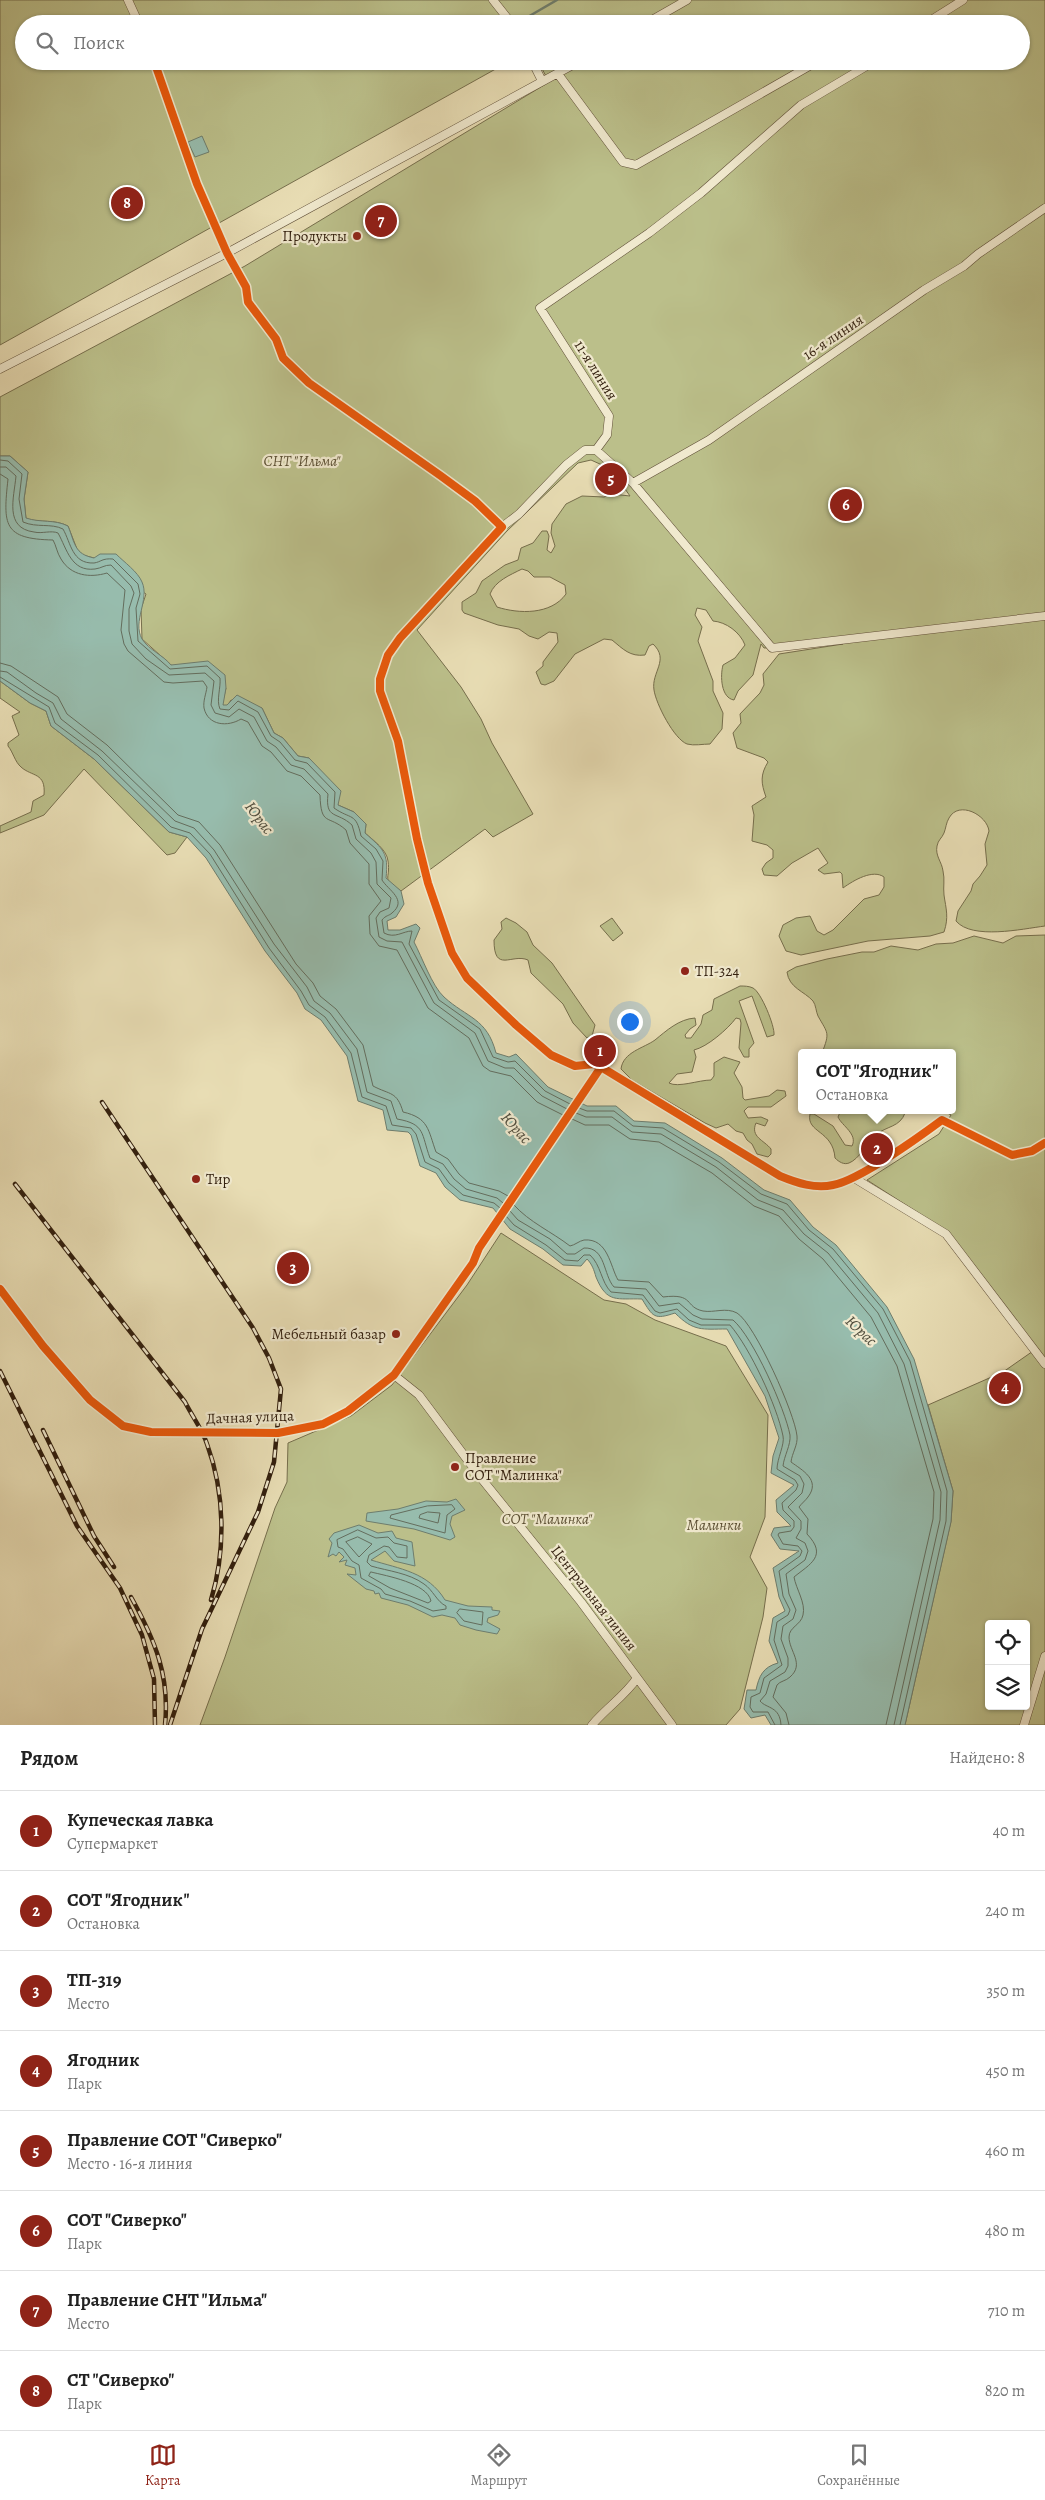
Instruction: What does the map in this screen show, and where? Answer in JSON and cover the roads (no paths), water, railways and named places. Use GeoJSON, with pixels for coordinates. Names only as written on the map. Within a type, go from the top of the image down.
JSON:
{"type":"FeatureCollection","features":[{"type":"Feature","properties":{"kind":"street"},"geometry":{"type":"LineString","coordinates":[[128,0],[136,15]]}},
{"type":"Feature","properties":{"kind":"street"},"geometry":{"type":"LineString","coordinates":[[493,0],[505,15]]}},
{"type":"Feature","properties":{"kind":"street"},"geometry":{"type":"LineString","coordinates":[[661,15],[687,0]]}},
{"type":"Feature","properties":{"kind":"street"},"geometry":{"type":"LineString","coordinates":[[939,15],[963,0]]}},
{"type":"Feature","properties":{"kind":"street"},"geometry":{"type":"LineString","coordinates":[[157,70],[197,184],[227,253],[246,287],[248,302],[276,340],[283,358],[309,383],[442,476],[475,501],[502,526]]}},
{"type":"Feature","properties":{"kind":"street"},"geometry":{"type":"LineString","coordinates":[[536,70],[542,81]]}},
{"type":"Feature","properties":{"kind":"street"},"geometry":{"type":"LineString","coordinates":[[0,369],[227,253],[565,70]]}},
{"type":"Feature","properties":{"kind":"street"},"geometry":{"type":"LineString","coordinates":[[558,74],[623,162],[636,165],[802,70]]}},
{"type":"Feature","properties":{"kind":"street","name":"11-я линия"},"geometry":{"type":"LineString","coordinates":[[596,450],[607,436],[609,416],[540,308],[649,233],[701,193],[801,105],[860,70]]}},
{"type":"Feature","properties":{"kind":"street","name":"16-я линия"},"geometry":{"type":"LineString","coordinates":[[633,484],[708,440],[924,290],[964,266],[978,254],[1045,208]]}},
{"type":"Feature","properties":{"kind":"street"},"geometry":{"type":"LineString","coordinates":[[1045,616],[772,648],[633,484],[596,450],[585,450],[566,465],[519,514],[502,526],[388,654],[380,679],[380,691],[398,741],[428,883],[452,954],[467,978],[516,1026],[551,1055],[575,1066],[594,1064],[601,1067],[780,1176],[799,1183],[816,1186],[832,1185],[854,1178],[942,1120],[1012,1155],[1032,1151],[1045,1143]]}},
{"type":"Feature","properties":{"kind":"street","name":"Дачная улица"},"geometry":{"type":"LineString","coordinates":[[0,1289],[43,1346],[90,1400],[123,1426],[152,1432],[293,1431],[323,1424],[348,1411],[394,1375],[473,1263],[479,1248],[601,1067]]}},
{"type":"Feature","properties":{"kind":"street"},"geometry":{"type":"LineString","coordinates":[[854,1178],[946,1234],[1045,1364]]}},
{"type":"Feature","properties":{"kind":"street","name":"Центральная линия"},"geometry":{"type":"LineString","coordinates":[[394,1375],[419,1395],[481,1478],[581,1602],[672,1725]]}},
{"type":"Feature","properties":{"kind":"street"},"geometry":{"type":"LineString","coordinates":[[1024,1725],[1045,1656]]}},
{"type":"Feature","properties":{"kind":"street"},"geometry":{"type":"LineString","coordinates":[[592,1725],[601,1713],[630,1688],[637,1678]]}},
{"type":"Feature","properties":{"kind":"water"},"geometry":{"type":"Polygon","coordinates":[[[202,136],[209,152],[195,157],[188,142],[202,136]]]}},
{"type":"Feature","properties":{"kind":"water","name":"Юрас"},"geometry":{"type":"Polygon","coordinates":[[[0,456],[10,456],[28,472],[24,499],[26,518],[58,522],[68,526],[76,547],[82,554],[94,558],[100,554],[116,554],[131,567],[142,582],[144,589],[139,632],[148,646],[171,665],[208,661],[225,675],[226,688],[223,705],[227,705],[237,695],[262,708],[274,733],[283,738],[298,756],[309,758],[341,791],[338,805],[354,812],[366,824],[365,833],[376,843],[385,857],[387,863],[386,878],[401,891],[404,904],[396,917],[387,921],[388,930],[400,930],[416,924],[420,928],[414,942],[435,986],[452,1004],[482,1025],[492,1041],[496,1053],[509,1057],[516,1054],[548,1087],[587,1106],[616,1106],[634,1121],[665,1123],[722,1158],[764,1190],[790,1200],[813,1227],[836,1245],[887,1307],[914,1359],[953,1491],[951,1522],[905,1725],[771,1725],[765,1715],[751,1718],[744,1709],[747,1690],[756,1690],[762,1673],[778,1663],[769,1641],[773,1618],[785,1611],[779,1597],[773,1568],[799,1551],[780,1549],[771,1535],[774,1528],[791,1526],[777,1512],[776,1500],[794,1485],[771,1473],[773,1456],[779,1438],[765,1396],[727,1329],[699,1328],[688,1324],[675,1313],[663,1316],[655,1315],[649,1310],[642,1299],[619,1299],[609,1296],[600,1286],[593,1267],[587,1259],[581,1266],[563,1265],[543,1249],[510,1229],[493,1208],[460,1200],[445,1187],[436,1173],[420,1166],[411,1135],[408,1132],[387,1130],[383,1110],[358,1101],[347,1056],[321,1020],[305,1009],[297,993],[265,951],[206,858],[187,837],[169,832],[94,759],[51,726],[46,711],[30,703],[0,681],[0,456]]]}},
{"type":"Feature","properties":{"kind":"water"},"geometry":{"type":"Polygon","coordinates":[[[456,1499],[465,1510],[452,1516],[450,1524],[455,1537],[450,1540],[414,1529],[366,1521],[367,1513],[398,1509],[426,1501],[447,1502],[456,1499]]]}},
{"type":"Feature","properties":{"kind":"water"},"geometry":{"type":"Polygon","coordinates":[[[359,1525],[378,1533],[392,1531],[396,1538],[412,1542],[415,1566],[394,1561],[385,1551],[371,1560],[403,1569],[422,1577],[445,1600],[468,1606],[492,1607],[492,1610],[500,1611],[498,1615],[488,1618],[487,1622],[500,1629],[497,1634],[460,1625],[455,1618],[442,1615],[433,1617],[408,1605],[381,1598],[379,1593],[375,1594],[374,1591],[366,1589],[347,1574],[356,1575],[355,1568],[345,1565],[347,1560],[339,1562],[344,1557],[339,1552],[336,1556],[333,1554],[328,1557],[332,1543],[329,1539],[334,1533],[359,1525]]]}},
{"type":"Feature","properties":{"kind":"waterway"},"geometry":{"type":"LineString","coordinates":[[531,15],[557,0]]}},
{"type":"Feature","properties":{"kind":"railway"},"geometry":{"type":"LineString","coordinates":[[102,1102],[253,1328],[269,1358],[281,1389],[274,1462],[258,1512],[202,1629],[170,1725]]}},
{"type":"Feature","properties":{"kind":"railway"},"geometry":{"type":"LineString","coordinates":[[15,1184],[185,1402],[202,1433],[213,1463],[220,1502],[221,1542],[216,1581],[211,1600]]}},
{"type":"Feature","properties":{"kind":"railway"},"geometry":{"type":"LineString","coordinates":[[0,1371],[77,1526],[120,1588],[142,1635],[154,1679],[155,1725]]}},
{"type":"Feature","properties":{"kind":"railway"},"geometry":{"type":"LineString","coordinates":[[43,1430],[94,1536],[114,1567]]}},
{"type":"Feature","properties":{"kind":"railway"},"geometry":{"type":"LineString","coordinates":[[131,1597],[154,1643],[163,1674],[166,1707],[165,1725]]}},
{"type":"Feature","properties":{"kind":"place","name":"СТ \"Сиверко\""},"geometry":{"type":"Point","coordinates":[127,203]}},
{"type":"Feature","properties":{"kind":"place","name":"Правление СНТ \"Ильма\""},"geometry":{"type":"Point","coordinates":[381,221]}},
{"type":"Feature","properties":{"kind":"place","name":"Продукты"},"geometry":{"type":"Point","coordinates":[357,236]}},
{"type":"Feature","properties":{"kind":"place","name":"Правление СОТ \"Сиверко\""},"geometry":{"type":"Point","coordinates":[611,479]}},
{"type":"Feature","properties":{"kind":"place","name":"СОТ \"Сиверко\""},"geometry":{"type":"Point","coordinates":[846,505]}},
{"type":"Feature","properties":{"kind":"place","name":"ТП-324"},"geometry":{"type":"Point","coordinates":[685,971]}},
{"type":"Feature","properties":{"kind":"place","name":"Купеческая лавка"},"geometry":{"type":"Point","coordinates":[600,1051]}},
{"type":"Feature","properties":{"kind":"place","name":"СОТ \"Ягодник\""},"geometry":{"type":"Point","coordinates":[877,1149]}},
{"type":"Feature","properties":{"kind":"place","name":"Тир"},"geometry":{"type":"Point","coordinates":[196,1179]}},
{"type":"Feature","properties":{"kind":"place","name":"ТП-319"},"geometry":{"type":"Point","coordinates":[293,1268]}},
{"type":"Feature","properties":{"kind":"place","name":"Мебельный базар"},"geometry":{"type":"Point","coordinates":[396,1334]}},
{"type":"Feature","properties":{"kind":"place","name":"Ягодник"},"geometry":{"type":"Point","coordinates":[1005,1388]}},
{"type":"Feature","properties":{"kind":"place","name":"Правление СОТ \"Малинка\""},"geometry":{"type":"Point","coordinates":[455,1467]}},
{"type":"Feature","properties":{"kind":"park label","name":"СНТ \"Ильма\""},"geometry":{"type":"Point","coordinates":[302,461]}},
{"type":"Feature","properties":{"kind":"park label","name":"СОТ \"Малинка\""},"geometry":{"type":"Point","coordinates":[547,1519]}},
{"type":"Feature","properties":{"kind":"park label","name":"Малинки"},"geometry":{"type":"Point","coordinates":[714,1525]}}]}
